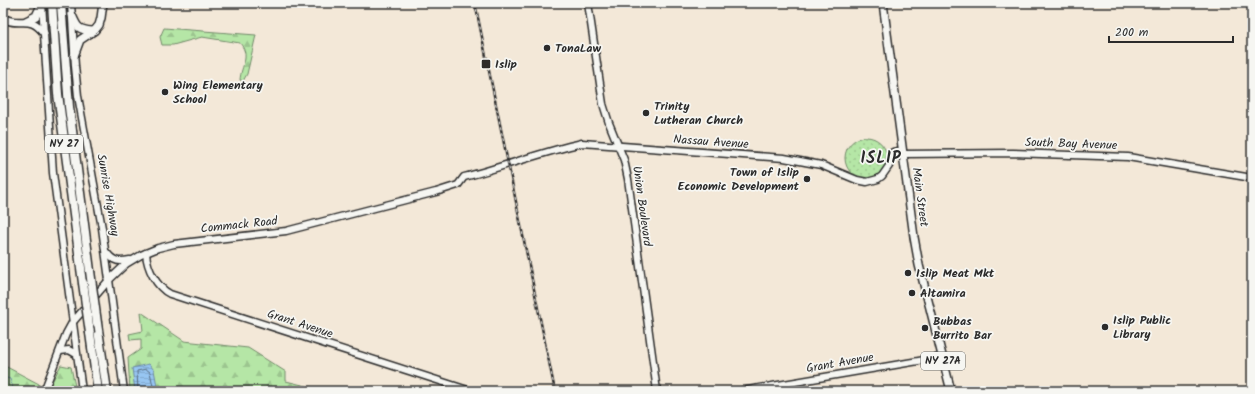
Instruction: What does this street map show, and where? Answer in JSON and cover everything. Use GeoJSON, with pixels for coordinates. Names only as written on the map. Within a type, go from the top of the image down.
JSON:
{"type":"FeatureCollection","features":[{"type":"Feature","properties":{"kind":"highway","name":"NY 27"},"geometry":{"type":"LineString","coordinates":[[52,3],[60,109],[82,283],[98,391]]}},
{"type":"Feature","properties":{"kind":"highway","name":"NY 27"},"geometry":{"type":"LineString","coordinates":[[61,3],[69,107],[107,391]]}},
{"type":"Feature","properties":{"kind":"main road"},"geometry":{"type":"LineString","coordinates":[[3,18],[13,22],[26,21],[36,16],[42,3]]}},
{"type":"Feature","properties":{"kind":"main road"},"geometry":{"type":"LineString","coordinates":[[74,56],[80,40],[100,23],[103,3]]}},
{"type":"Feature","properties":{"kind":"main road","name":"Main Street"},"geometry":{"type":"LineString","coordinates":[[883,3],[902,154],[919,265],[951,391]]}},
{"type":"Feature","properties":{"kind":"main road"},"geometry":{"type":"LineString","coordinates":[[72,15],[79,28],[92,31]]}},
{"type":"Feature","properties":{"kind":"main road"},"geometry":{"type":"LineString","coordinates":[[26,21],[35,24],[44,33]]}},
{"type":"Feature","properties":{"kind":"street"},"geometry":{"type":"LineString","coordinates":[[42,3],[53,173],[82,391]]}},
{"type":"Feature","properties":{"kind":"street","name":"Sunrise Highway"},"geometry":{"type":"LineString","coordinates":[[71,3],[74,56],[81,118],[106,252],[124,391]]}},
{"type":"Feature","properties":{"kind":"street","name":"Union Boulevard"},"geometry":{"type":"LineString","coordinates":[[588,3],[604,104],[609,123],[624,160],[628,179],[657,391]]}},
{"type":"Feature","properties":{"kind":"street","name":"Nassau Avenue"},"geometry":{"type":"LineString","coordinates":[[501,167],[582,143],[784,158],[821,165],[862,182],[878,179],[886,172],[890,162],[902,154]]}},
{"type":"Feature","properties":{"kind":"street","name":"South Bay Avenue"},"geometry":{"type":"LineString","coordinates":[[902,154],[1013,153],[1128,157],[1252,178]]}},
{"type":"Feature","properties":{"kind":"street","name":"Commack Road"},"geometry":{"type":"LineString","coordinates":[[44,391],[72,323],[109,280],[132,260],[146,253],[174,244],[296,229],[436,192],[458,185],[464,177],[501,167]]}},
{"type":"Feature","properties":{"kind":"street"},"geometry":{"type":"LineString","coordinates":[[106,252],[113,260],[119,262],[132,260]]}},
{"type":"Feature","properties":{"kind":"street","name":"Grant Avenue"},"geometry":{"type":"LineString","coordinates":[[146,253],[148,264],[157,281],[162,289],[170,294],[471,391]]}},
{"type":"Feature","properties":{"kind":"street"},"geometry":{"type":"LineString","coordinates":[[60,351],[69,350],[76,354]]}},
{"type":"Feature","properties":{"kind":"street","name":"Grant Avenue"},"geometry":{"type":"LineString","coordinates":[[742,391],[942,357]]}},
{"type":"Feature","properties":{"kind":"green space"},"geometry":{"type":"Polygon","coordinates":[[[164,28],[256,35],[247,74],[243,81],[240,80],[245,53],[240,43],[202,37],[173,45],[162,45],[160,37],[164,28]]]}},
{"type":"Feature","properties":{"kind":"green space"},"geometry":{"type":"Polygon","coordinates":[[[862,137],[870,137],[878,140],[884,146],[887,158],[884,170],[878,176],[870,179],[862,179],[854,176],[848,170],[845,162],[845,154],[848,146],[854,140],[862,137]]]}},
{"type":"Feature","properties":{"kind":"green space"},"geometry":{"type":"Polygon","coordinates":[[[141,312],[184,341],[248,348],[286,372],[286,381],[327,391],[130,391],[128,358],[141,349],[141,339],[130,340],[129,334],[143,331],[141,312]]]}},
{"type":"Feature","properties":{"kind":"green space"},"geometry":{"type":"Polygon","coordinates":[[[3,365],[39,384],[37,391],[3,391],[3,365]]]}},
{"type":"Feature","properties":{"kind":"green space"},"geometry":{"type":"Polygon","coordinates":[[[61,365],[71,367],[76,391],[47,391],[61,365]]]}},
{"type":"Feature","properties":{"kind":"water"},"geometry":{"type":"Polygon","coordinates":[[[149,364],[154,370],[158,391],[135,391],[132,368],[149,364]]]}},
{"type":"Feature","properties":{"kind":"waterway"},"geometry":{"type":"LineString","coordinates":[[3,380],[7,378],[10,379],[13,388],[24,391]]}},
{"type":"Feature","properties":{"kind":"railway"},"geometry":{"type":"LineString","coordinates":[[475,3],[555,391]]}},
{"type":"Feature","properties":{"kind":"place","name":"TonaLaw"},"geometry":{"type":"Point","coordinates":[547,48]}},
{"type":"Feature","properties":{"kind":"place","name":"Islip"},"geometry":{"type":"Point","coordinates":[486,64]}},
{"type":"Feature","properties":{"kind":"place","name":"Wing Elementary School"},"geometry":{"type":"Point","coordinates":[165,92]}},
{"type":"Feature","properties":{"kind":"place","name":"Trinity Lutheran Church"},"geometry":{"type":"Point","coordinates":[646,113]}},
{"type":"Feature","properties":{"kind":"place","name":"Town of Islip Economic Development"},"geometry":{"type":"Point","coordinates":[807,179]}},
{"type":"Feature","properties":{"kind":"place","name":"Islip Meat Mkt"},"geometry":{"type":"Point","coordinates":[908,273]}},
{"type":"Feature","properties":{"kind":"place","name":"Altamira"},"geometry":{"type":"Point","coordinates":[912,293]}},
{"type":"Feature","properties":{"kind":"place","name":"Islip Public Library"},"geometry":{"type":"Point","coordinates":[1105,327]}},
{"type":"Feature","properties":{"kind":"place","name":"Bubbas Burrito Bar"},"geometry":{"type":"Point","coordinates":[925,328]}},
{"type":"Feature","properties":{"kind":"district","name":"ISLIP"},"geometry":{"type":"Point","coordinates":[881,158]}}]}
